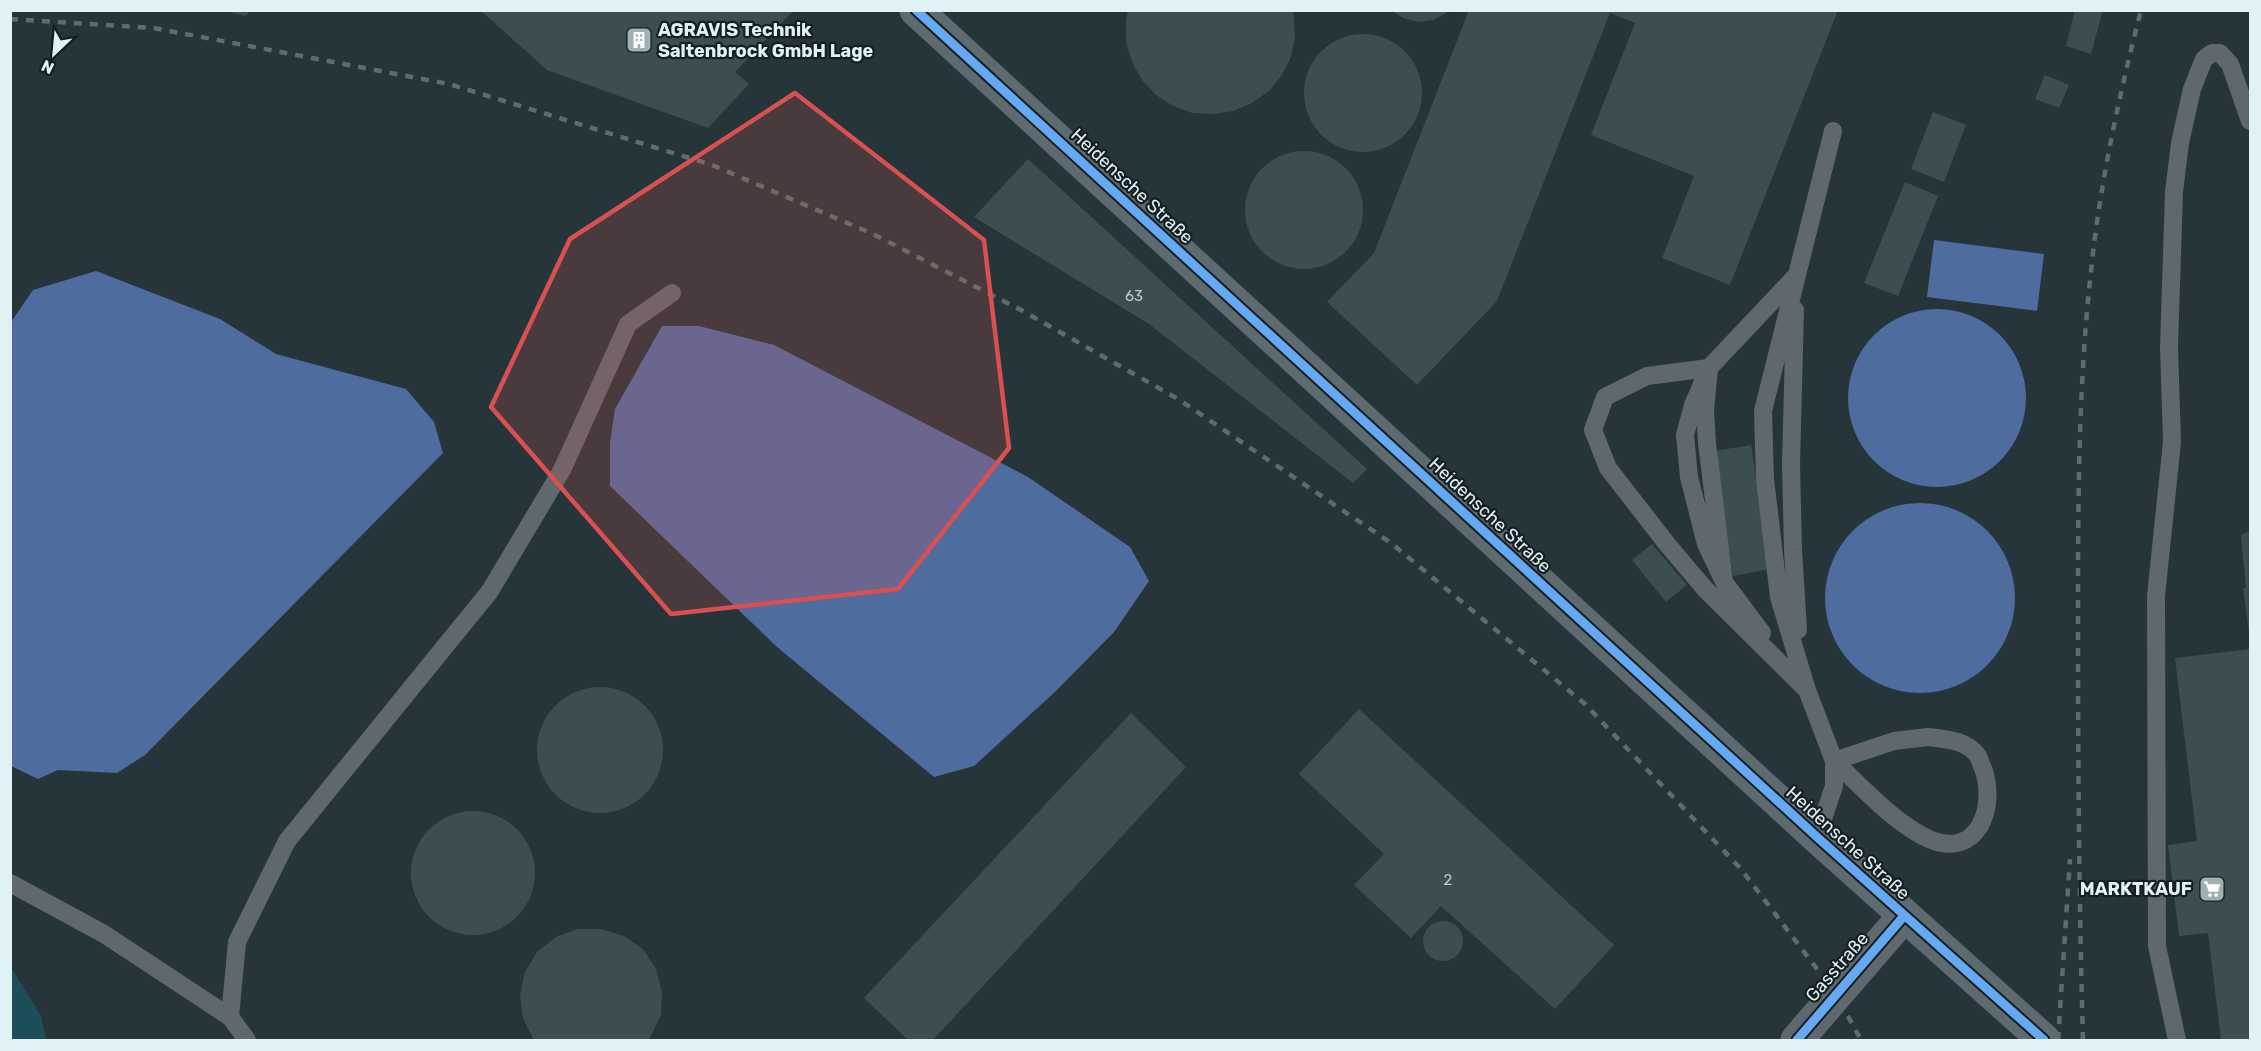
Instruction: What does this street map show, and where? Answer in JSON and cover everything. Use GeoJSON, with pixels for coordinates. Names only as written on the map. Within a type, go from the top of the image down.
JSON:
{"type":"FeatureCollection","features":[{"type":"Feature","properties":{"kind":"main road","name":"Heidensche Straße"},"geometry":{"type":"LineString","coordinates":[[916,10],[1817,837],[2044,1041]]}},
{"type":"Feature","properties":{"kind":"street","name":"Gasstraße"},"geometry":{"type":"LineString","coordinates":[[1797,1041],[1904,916]]}},
{"type":"Feature","properties":{"kind":"lane"},"geometry":{"type":"LineString","coordinates":[[2177,1041],[2157,946],[2156,596],[2172,442],[2169,347],[2174,192],[2180,143],[2192,89],[2204,59],[2212,53],[2220,53],[2230,64],[2250,121]]}},
{"type":"Feature","properties":{"kind":"lane"},"geometry":{"type":"LineString","coordinates":[[1817,837],[1834,786],[1834,761],[1807,690],[1779,597],[1765,479],[1763,411],[1833,131]]}},
{"type":"Feature","properties":{"kind":"lane"},"geometry":{"type":"LineString","coordinates":[[1796,275],[1709,368],[1693,405],[1685,435],[1689,477],[1706,544],[1724,582],[1807,690]]}},
{"type":"Feature","properties":{"kind":"lane"},"geometry":{"type":"LineString","coordinates":[[1796,275],[1791,464],[1796,610],[1807,690]]}},
{"type":"Feature","properties":{"kind":"lane"},"geometry":{"type":"LineString","coordinates":[[230,1017],[237,942],[287,841],[490,591],[562,470],[628,324],[672,293]]}},
{"type":"Feature","properties":{"kind":"lane"},"geometry":{"type":"LineString","coordinates":[[1709,368],[1647,376],[1605,397],[1593,430],[1608,468],[1705,589],[1807,690]]}},
{"type":"Feature","properties":{"kind":"lane"},"geometry":{"type":"LineString","coordinates":[[1928,737],[1958,741],[1978,755],[1987,779],[1988,801],[1983,821],[1972,837],[1953,845],[1929,839],[1906,825],[1880,804],[1834,761],[1894,741],[1928,737]]}},
{"type":"Feature","properties":{"kind":"lane"},"geometry":{"type":"LineString","coordinates":[[10,883],[104,934],[230,1017],[247,1041]]}},
{"type":"Feature","properties":{"kind":"highlighted area"},"geometry":{"type":"Polygon","coordinates":[[[795,93],[984,240],[1009,448],[898,589],[671,614],[491,407],[570,239],[795,93]]]}},
{"type":"Feature","properties":{"kind":"shaded area"},"geometry":{"type":"Polygon","coordinates":[[[10,966],[41,1016],[46,1040],[11,1040],[10,966]]]}},
{"type":"Feature","properties":{"kind":"water"},"geometry":{"type":"Polygon","coordinates":[[[1934,240],[2044,254],[2037,311],[1927,297],[1934,240]]]}},
{"type":"Feature","properties":{"kind":"water"},"geometry":{"type":"Polygon","coordinates":[[[96,271],[220,319],[276,354],[406,389],[434,422],[443,453],[145,755],[117,773],[58,770],[38,779],[11,766],[11,322],[33,290],[96,271]]]}},
{"type":"Feature","properties":{"kind":"water"},"geometry":{"type":"Polygon","coordinates":[[[1937,309],[1971,316],[2000,335],[2019,364],[2026,398],[2019,432],[2000,461],[1971,480],[1937,487],[1903,480],[1874,461],[1855,432],[1848,398],[1855,364],[1874,335],[1903,316],[1937,309]]]}},
{"type":"Feature","properties":{"kind":"water"},"geometry":{"type":"Polygon","coordinates":[[[662,326],[699,326],[774,345],[1028,477],[1130,547],[1149,581],[1114,632],[1056,691],[974,766],[934,777],[777,647],[610,486],[610,443],[615,409],[662,326]]]}},
{"type":"Feature","properties":{"kind":"water"},"geometry":{"type":"Polygon","coordinates":[[[1920,503],[1947,507],[1973,519],[1987,531],[1999,545],[2011,571],[2015,598],[2011,625],[1999,651],[1987,665],[1973,677],[1947,689],[1920,693],[1893,689],[1867,677],[1853,665],[1841,651],[1829,625],[1825,598],[1829,571],[1841,545],[1853,531],[1867,519],[1893,507],[1920,503]]]}},
{"type":"Feature","properties":{"kind":"building"},"geometry":{"type":"Polygon","coordinates":[[[221,10],[250,10],[246,16],[221,10]]]}},
{"type":"Feature","properties":{"kind":"building","name":"AGRAVIS Technik Saltenbrock GmbH Lage"},"geometry":{"type":"Polygon","coordinates":[[[480,10],[794,10],[735,72],[749,84],[708,128],[547,70],[480,10]]]}},
{"type":"Feature","properties":{"kind":"building"},"geometry":{"type":"Polygon","coordinates":[[[1128,10],[1293,10],[1295,37],[1291,57],[1282,75],[1269,91],[1252,103],[1233,111],[1213,114],[1192,113],[1173,106],[1156,95],[1142,80],[1132,62],[1126,42],[1128,10]]]}},
{"type":"Feature","properties":{"kind":"building"},"geometry":{"type":"Polygon","coordinates":[[[1391,10],[1452,10],[1433,20],[1418,22],[1403,18],[1391,10]]]}},
{"type":"Feature","properties":{"kind":"building"},"geometry":{"type":"Polygon","coordinates":[[[1469,10],[1838,10],[1730,285],[1662,258],[1694,176],[1591,135],[1635,23],[1610,13],[1497,301],[1417,385],[1327,302],[1374,253],[1469,10]]]}},
{"type":"Feature","properties":{"kind":"building"},"geometry":{"type":"Polygon","coordinates":[[[2075,10],[2103,10],[2091,54],[2066,46],[2075,10]]]}},
{"type":"Feature","properties":{"kind":"building"},"geometry":{"type":"Polygon","coordinates":[[[1363,34],[1374,35],[1396,44],[1412,60],[1421,82],[1421,104],[1412,126],[1396,142],[1374,151],[1363,152],[1352,151],[1330,142],[1314,126],[1305,104],[1304,93],[1305,82],[1314,60],[1330,44],[1352,35],[1363,34]]]}},
{"type":"Feature","properties":{"kind":"building"},"geometry":{"type":"Polygon","coordinates":[[[2045,75],[2069,85],[2059,108],[2035,99],[2045,75]]]}},
{"type":"Feature","properties":{"kind":"building"},"geometry":{"type":"Polygon","coordinates":[[[1933,112],[1966,125],[1944,182],[1911,169],[1933,112]]]}},
{"type":"Feature","properties":{"kind":"building"},"geometry":{"type":"Polygon","coordinates":[[[1304,151],[1327,155],[1346,168],[1359,187],[1363,210],[1359,233],[1346,252],[1327,265],[1304,269],[1281,265],[1262,252],[1249,233],[1245,210],[1249,187],[1262,168],[1281,155],[1304,151]]]}},
{"type":"Feature","properties":{"kind":"building"},"geometry":{"type":"Polygon","coordinates":[[[1028,159],[1367,469],[1353,483],[1149,324],[974,217],[1028,159]]]}},
{"type":"Feature","properties":{"kind":"building"},"geometry":{"type":"Polygon","coordinates":[[[1905,182],[1938,196],[1898,296],[1864,283],[1905,182]]]}},
{"type":"Feature","properties":{"kind":"building"},"geometry":{"type":"Polygon","coordinates":[[[1751,445],[1770,569],[1733,576],[1714,451],[1751,445]]]}},
{"type":"Feature","properties":{"kind":"building"},"geometry":{"type":"Polygon","coordinates":[[[2250,531],[2249,632],[2243,588],[2246,588],[2241,535],[2250,531]]]}},
{"type":"Feature","properties":{"kind":"building"},"geometry":{"type":"Polygon","coordinates":[[[1652,544],[1687,585],[1666,602],[1632,560],[1652,544]]]}},
{"type":"Feature","properties":{"kind":"building","name":"MARKTKAUF"},"geometry":{"type":"Polygon","coordinates":[[[2250,649],[2250,1040],[2221,1040],[2208,933],[2179,936],[2168,845],[2197,841],[2175,658],[2250,649]]]}},
{"type":"Feature","properties":{"kind":"building"},"geometry":{"type":"Polygon","coordinates":[[[600,687],[624,691],[645,705],[659,726],[663,750],[659,774],[645,795],[624,809],[600,813],[576,809],[555,795],[541,774],[537,750],[541,726],[555,705],[576,691],[600,687]]]}},
{"type":"Feature","properties":{"kind":"building"},"geometry":{"type":"Polygon","coordinates":[[[1359,709],[1614,945],[1555,1009],[1441,906],[1411,938],[1354,885],[1384,854],[1299,774],[1359,709]]]}},
{"type":"Feature","properties":{"kind":"building"},"geometry":{"type":"Polygon","coordinates":[[[1131,713],[1186,767],[933,1040],[908,1040],[864,998],[1131,713]]]}},
{"type":"Feature","properties":{"kind":"building"},"geometry":{"type":"Polygon","coordinates":[[[473,811],[497,816],[517,829],[530,849],[535,873],[530,897],[517,917],[497,930],[473,935],[449,930],[429,917],[416,897],[411,873],[416,849],[429,829],[449,816],[473,811]]]}},
{"type":"Feature","properties":{"kind":"building"},"geometry":{"type":"Polygon","coordinates":[[[1443,921],[1457,927],[1463,941],[1457,955],[1443,961],[1429,955],[1423,941],[1429,927],[1443,921]]]}},
{"type":"Feature","properties":{"kind":"building"},"geometry":{"type":"Polygon","coordinates":[[[578,929],[601,929],[624,936],[643,949],[656,969],[662,992],[661,1015],[649,1040],[533,1039],[523,1018],[520,995],[525,972],[537,952],[556,937],[578,929]]]}},
{"type":"Feature","properties":{"kind":"railway"},"geometry":{"type":"LineString","coordinates":[[2083,1040],[2078,580],[2083,359],[2091,271],[2105,172],[2141,10]]}},
{"type":"Feature","properties":{"kind":"railway"},"geometry":{"type":"LineString","coordinates":[[10,19],[154,28],[449,84],[712,165],[873,234],[1021,310],[1178,399],[1391,543],[1585,704],[1741,869],[1836,994],[1861,1040]]}},
{"type":"Feature","properties":{"kind":"railway"},"geometry":{"type":"LineString","coordinates":[[2058,1040],[2070,859]]}},
{"type":"Feature","properties":{"kind":"cycle path"},"geometry":{"type":"LineString","coordinates":[[916,10],[1817,837],[2044,1040]]}},
{"type":"Feature","properties":{"kind":"cycle path"},"geometry":{"type":"LineString","coordinates":[[1797,1040],[1904,916]]}},
{"type":"Feature","properties":{"kind":"place","name":"AGRAVIS Technik Saltenbrock GmbH Lage"},"geometry":{"type":"Point","coordinates":[639,40]}},
{"type":"Feature","properties":{"kind":"place","name":"MARKTKAUF"},"geometry":{"type":"Point","coordinates":[2212,889]}}]}
